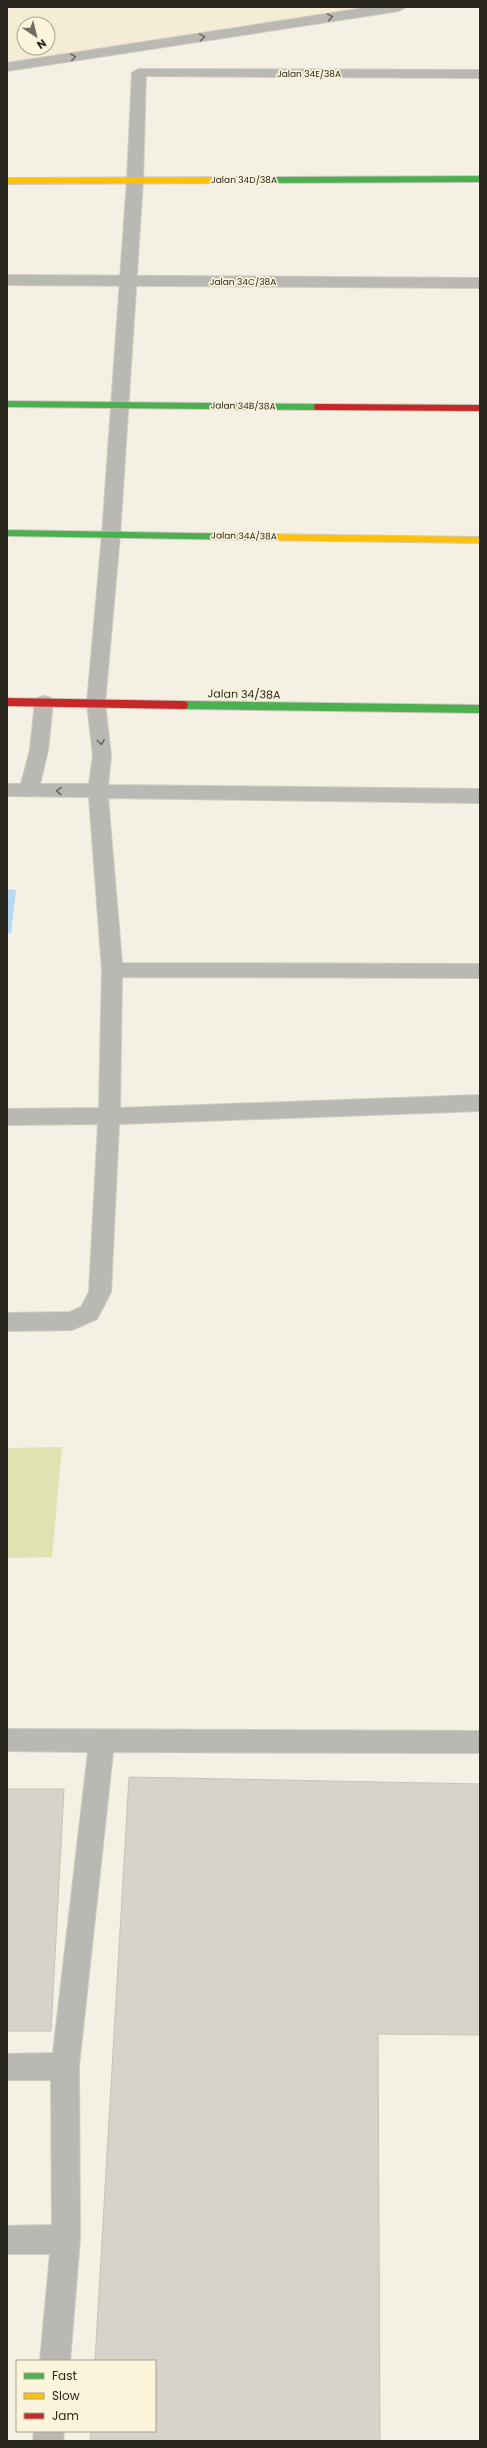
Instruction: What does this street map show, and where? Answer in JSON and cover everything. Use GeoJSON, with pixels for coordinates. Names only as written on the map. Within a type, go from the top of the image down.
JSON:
{"type":"FeatureCollection","features":[{"type":"Feature","properties":{"kind":"street"},"geometry":{"type":"LineString","coordinates":[[7,67],[399,7]]}},
{"type":"Feature","properties":{"kind":"street","name":"Jalan 34E/38A"},"geometry":{"type":"LineString","coordinates":[[135,180],[139,73],[480,74]]}},
{"type":"Feature","properties":{"kind":"street","name":"Jalan 34D/38A"},"geometry":{"type":"LineString","coordinates":[[7,181],[480,178]]}},
{"type":"Feature","properties":{"kind":"street"},"geometry":{"type":"LineString","coordinates":[[7,1322],[72,1321],[89,1313],[100,1292],[109,1116],[112,970],[98,790],[102,756],[96,703],[111,535],[135,180]]}},
{"type":"Feature","properties":{"kind":"street","name":"Jalan 34C/38A"},"geometry":{"type":"LineString","coordinates":[[7,280],[480,283]]}},
{"type":"Feature","properties":{"kind":"street","name":"Jalan 34B/38A"},"geometry":{"type":"LineString","coordinates":[[7,404],[480,408]]}},
{"type":"Feature","properties":{"kind":"street","name":"Jalan 34A/38A"},"geometry":{"type":"LineString","coordinates":[[7,533],[480,540]]}},
{"type":"Feature","properties":{"kind":"street","name":"Jalan 34/38A"},"geometry":{"type":"LineString","coordinates":[[7,702],[480,709]]}},
{"type":"Feature","properties":{"kind":"street"},"geometry":{"type":"LineString","coordinates":[[29,790],[39,750],[44,702]]}},
{"type":"Feature","properties":{"kind":"street"},"geometry":{"type":"LineString","coordinates":[[7,790],[480,796]]}},
{"type":"Feature","properties":{"kind":"street"},"geometry":{"type":"LineString","coordinates":[[112,970],[480,971]]}},
{"type":"Feature","properties":{"kind":"street"},"geometry":{"type":"LineString","coordinates":[[7,1117],[109,1116],[480,1103]]}},
{"type":"Feature","properties":{"kind":"street"},"geometry":{"type":"LineString","coordinates":[[7,1740],[480,1742]]}},
{"type":"Feature","properties":{"kind":"street"},"geometry":{"type":"LineString","coordinates":[[55,2360],[66,2239],[65,2066],[102,1740]]}},
{"type":"Feature","properties":{"kind":"street"},"geometry":{"type":"LineString","coordinates":[[7,2067],[65,2066]]}},
{"type":"Feature","properties":{"kind":"street"},"geometry":{"type":"LineString","coordinates":[[7,2240],[66,2239]]}},
{"type":"Feature","properties":{"kind":"shaded area"},"geometry":{"type":"Polygon","coordinates":[[[7,7],[371,7],[56,55],[56,16],[16,16],[16,56],[47,56],[7,62],[7,7]]]}},
{"type":"Feature","properties":{"kind":"green space"},"geometry":{"type":"Polygon","coordinates":[[[62,1447],[52,1557],[7,1558],[7,1448],[62,1447]]]}},
{"type":"Feature","properties":{"kind":"water"},"geometry":{"type":"Polygon","coordinates":[[[7,889],[16,890],[11,933],[7,933],[7,889]]]}},
{"type":"Feature","properties":{"kind":"building"},"geometry":{"type":"Polygon","coordinates":[[[129,1777],[480,1784],[480,2035],[378,2034],[380,2441],[90,2441],[91,2432],[156,2432],[156,2360],[95,2360],[129,1777]]]}},
{"type":"Feature","properties":{"kind":"building"},"geometry":{"type":"Polygon","coordinates":[[[7,1789],[64,1789],[51,2031],[7,2031],[7,1789]]]}},
{"type":"Feature","properties":{"kind":"traffic: fast"},"geometry":{"type":"LineString","coordinates":[[272,180],[480,179]]}},
{"type":"Feature","properties":{"kind":"traffic: fast"},"geometry":{"type":"LineString","coordinates":[[7,404],[317,407]]}},
{"type":"Feature","properties":{"kind":"traffic: fast"},"geometry":{"type":"LineString","coordinates":[[7,533],[249,537]]}},
{"type":"Feature","properties":{"kind":"traffic: fast"},"geometry":{"type":"LineString","coordinates":[[184,705],[480,709]]}},
{"type":"Feature","properties":{"kind":"traffic: slow"},"geometry":{"type":"LineString","coordinates":[[7,181],[272,180]]}},
{"type":"Feature","properties":{"kind":"traffic: slow"},"geometry":{"type":"LineString","coordinates":[[249,537],[480,540]]}},
{"type":"Feature","properties":{"kind":"traffic: jam"},"geometry":{"type":"LineString","coordinates":[[317,407],[480,408]]}},
{"type":"Feature","properties":{"kind":"traffic: jam"},"geometry":{"type":"LineString","coordinates":[[7,702],[184,705]]}}]}
